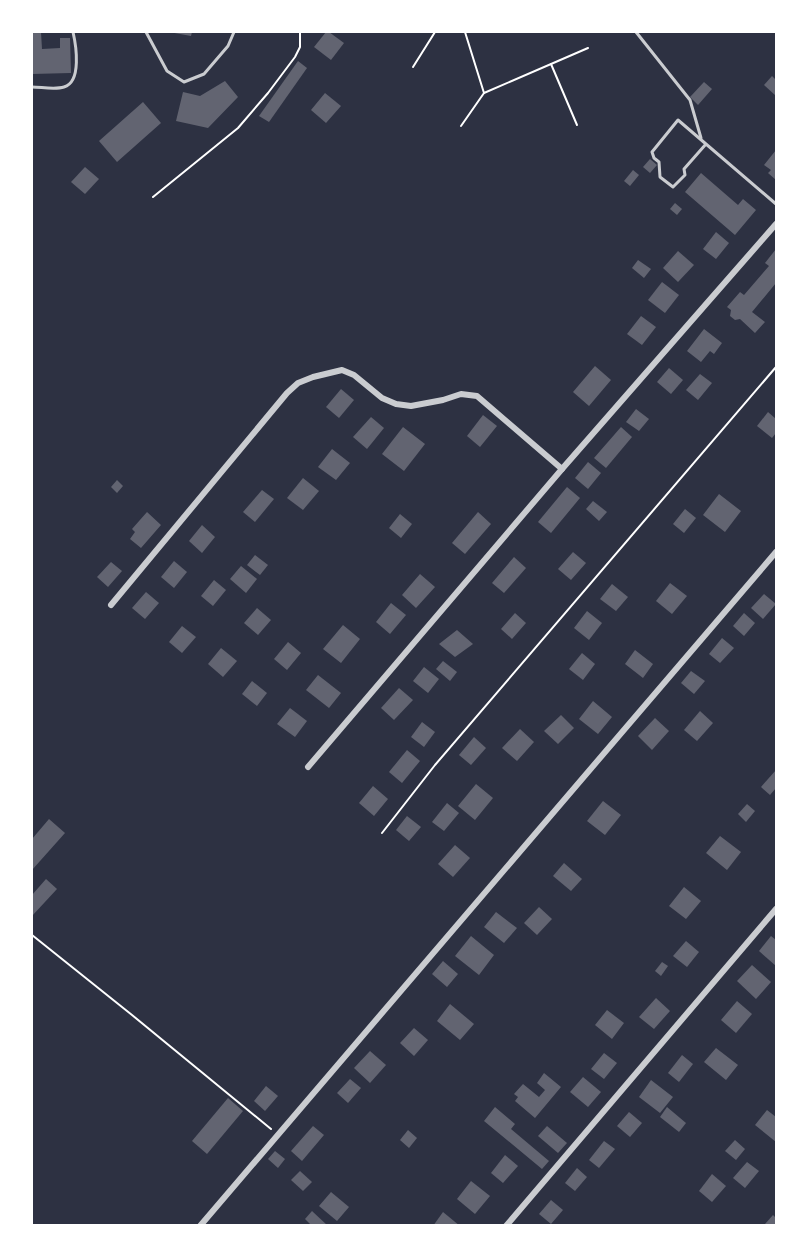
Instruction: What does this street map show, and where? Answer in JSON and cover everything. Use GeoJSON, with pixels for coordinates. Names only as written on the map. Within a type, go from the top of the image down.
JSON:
{"type":"FeatureCollection","features":[{"type":"Feature","properties":{"kind":"street"},"geometry":{"type":"LineString","coordinates":[[308,767],[562,469],[777,224]]}},
{"type":"Feature","properties":{"kind":"street"},"geometry":{"type":"LineString","coordinates":[[111,605],[287,393],[298,383],[313,377],[342,370],[354,375],[382,398],[396,404],[411,405],[443,400],[461,394],[477,396],[562,469]]}},
{"type":"Feature","properties":{"kind":"street"},"geometry":{"type":"LineString","coordinates":[[204,1224],[277,1135],[777,552]]}},
{"type":"Feature","properties":{"kind":"street"},"geometry":{"type":"LineString","coordinates":[[506,1226],[777,909]]}},
{"type":"Feature","properties":{"kind":"lane"},"geometry":{"type":"LineString","coordinates":[[32,87],[64,88],[71,84],[76,71],[73,32]]}},
{"type":"Feature","properties":{"kind":"lane"},"geometry":{"type":"LineString","coordinates":[[146,32],[167,71],[184,82],[204,74],[228,46],[234,32]]}},
{"type":"Feature","properties":{"kind":"lane"},"geometry":{"type":"LineString","coordinates":[[636,32],[690,100],[702,140]]}},
{"type":"Feature","properties":{"kind":"lane"},"geometry":{"type":"LineString","coordinates":[[706,144],[684,169],[685,175],[673,187],[660,177],[659,162],[654,158],[652,152],[678,120],[777,204]]}},
{"type":"Feature","properties":{"kind":"path"},"geometry":{"type":"LineString","coordinates":[[153,197],[225,140],[255,110],[295,57],[300,47],[300,32]]}},
{"type":"Feature","properties":{"kind":"path"},"geometry":{"type":"LineString","coordinates":[[413,67],[435,32]]}},
{"type":"Feature","properties":{"kind":"path"},"geometry":{"type":"LineString","coordinates":[[465,32],[484,93]]}},
{"type":"Feature","properties":{"kind":"path"},"geometry":{"type":"LineString","coordinates":[[461,126],[484,93],[588,48]]}},
{"type":"Feature","properties":{"kind":"path"},"geometry":{"type":"LineString","coordinates":[[550,64],[577,125]]}},
{"type":"Feature","properties":{"kind":"path"},"geometry":{"type":"LineString","coordinates":[[382,832],[435,765],[777,368]]}},
{"type":"Feature","properties":{"kind":"path"},"geometry":{"type":"LineString","coordinates":[[32,935],[277,1135]]}},
{"type":"Feature","properties":{"kind":"building"},"geometry":{"type":"Polygon","coordinates":[[[32,32],[41,32],[42,49],[60,48],[60,38],[70,38],[71,73],[32,74],[32,32]]]}},
{"type":"Feature","properties":{"kind":"building"},"geometry":{"type":"Polygon","coordinates":[[[169,32],[192,32],[191,36],[169,32]]]}},
{"type":"Feature","properties":{"kind":"building"},"geometry":{"type":"Polygon","coordinates":[[[326,32],[344,43],[331,60],[314,47],[326,32]]]}},
{"type":"Feature","properties":{"kind":"building"},"geometry":{"type":"Polygon","coordinates":[[[298,61],[307,68],[269,122],[259,116],[298,61]]]}},
{"type":"Feature","properties":{"kind":"building"},"geometry":{"type":"Polygon","coordinates":[[[772,76],[776,80],[776,96],[764,85],[772,76]]]}},
{"type":"Feature","properties":{"kind":"building"},"geometry":{"type":"Polygon","coordinates":[[[225,81],[238,97],[208,128],[176,121],[183,92],[200,96],[225,81]]]}},
{"type":"Feature","properties":{"kind":"building"},"geometry":{"type":"Polygon","coordinates":[[[704,82],[712,89],[698,105],[690,97],[704,82]]]}},
{"type":"Feature","properties":{"kind":"building"},"geometry":{"type":"Polygon","coordinates":[[[325,93],[341,106],[326,123],[311,110],[325,93]]]}},
{"type":"Feature","properties":{"kind":"building"},"geometry":{"type":"Polygon","coordinates":[[[143,102],[161,123],[117,162],[99,141],[143,102]]]}},
{"type":"Feature","properties":{"kind":"building"},"geometry":{"type":"Polygon","coordinates":[[[776,150],[776,180],[768,173],[771,170],[764,165],[776,150]]]}},
{"type":"Feature","properties":{"kind":"building"},"geometry":{"type":"Polygon","coordinates":[[[650,159],[657,165],[650,173],[643,167],[650,159]]]}},
{"type":"Feature","properties":{"kind":"building"},"geometry":{"type":"Polygon","coordinates":[[[85,167],[99,179],[85,194],[71,182],[85,167]]]}},
{"type":"Feature","properties":{"kind":"building"},"geometry":{"type":"Polygon","coordinates":[[[633,170],[639,175],[630,186],[624,181],[633,170]]]}},
{"type":"Feature","properties":{"kind":"building"},"geometry":{"type":"Polygon","coordinates":[[[701,173],[738,205],[743,199],[756,210],[735,235],[685,192],[701,173]]]}},
{"type":"Feature","properties":{"kind":"building"},"geometry":{"type":"Polygon","coordinates":[[[675,203],[682,209],[677,215],[670,209],[675,203]]]}},
{"type":"Feature","properties":{"kind":"building"},"geometry":{"type":"Polygon","coordinates":[[[716,232],[729,243],[716,259],[703,249],[716,232]]]}},
{"type":"Feature","properties":{"kind":"building"},"geometry":{"type":"Polygon","coordinates":[[[776,249],[776,283],[752,312],[765,322],[755,333],[740,319],[735,320],[730,316],[731,310],[727,307],[740,292],[744,295],[769,266],[765,263],[776,249]]]}},
{"type":"Feature","properties":{"kind":"building"},"geometry":{"type":"Polygon","coordinates":[[[678,251],[694,265],[678,282],[663,268],[678,251]]]}},
{"type":"Feature","properties":{"kind":"building"},"geometry":{"type":"Polygon","coordinates":[[[638,260],[651,269],[644,278],[632,268],[638,260]]]}},
{"type":"Feature","properties":{"kind":"building"},"geometry":{"type":"Polygon","coordinates":[[[662,282],[679,295],[665,313],[648,300],[662,282]]]}},
{"type":"Feature","properties":{"kind":"building"},"geometry":{"type":"Polygon","coordinates":[[[641,316],[656,327],[642,345],[627,334],[641,316]]]}},
{"type":"Feature","properties":{"kind":"building"},"geometry":{"type":"Polygon","coordinates":[[[704,329],[722,343],[714,354],[710,351],[701,362],[687,351],[704,329]]]}},
{"type":"Feature","properties":{"kind":"building"},"geometry":{"type":"Polygon","coordinates":[[[595,366],[611,380],[589,406],[573,392],[595,366]]]}},
{"type":"Feature","properties":{"kind":"building"},"geometry":{"type":"Polygon","coordinates":[[[669,368],[683,380],[671,394],[657,382],[669,368]]]}},
{"type":"Feature","properties":{"kind":"building"},"geometry":{"type":"Polygon","coordinates":[[[700,374],[712,383],[698,400],[686,390],[700,374]]]}},
{"type":"Feature","properties":{"kind":"building"},"geometry":{"type":"Polygon","coordinates":[[[341,389],[354,400],[339,418],[326,407],[341,389]]]}},
{"type":"Feature","properties":{"kind":"building"},"geometry":{"type":"Polygon","coordinates":[[[636,409],[649,419],[639,431],[626,422],[636,409]]]}},
{"type":"Feature","properties":{"kind":"building"},"geometry":{"type":"Polygon","coordinates":[[[768,412],[776,419],[776,433],[772,438],[757,426],[768,412]]]}},
{"type":"Feature","properties":{"kind":"building"},"geometry":{"type":"Polygon","coordinates":[[[483,415],[497,426],[480,447],[467,436],[483,415]]]}},
{"type":"Feature","properties":{"kind":"building"},"geometry":{"type":"Polygon","coordinates":[[[371,417],[384,428],[367,449],[353,437],[371,417]]]}},
{"type":"Feature","properties":{"kind":"building"},"geometry":{"type":"Polygon","coordinates":[[[403,427],[425,444],[404,471],[382,454],[403,427]]]}},
{"type":"Feature","properties":{"kind":"building"},"geometry":{"type":"Polygon","coordinates":[[[621,427],[632,437],[606,468],[594,458],[621,427]]]}},
{"type":"Feature","properties":{"kind":"building"},"geometry":{"type":"Polygon","coordinates":[[[332,449],[350,463],[336,480],[318,467],[332,449]]]}},
{"type":"Feature","properties":{"kind":"building"},"geometry":{"type":"Polygon","coordinates":[[[588,462],[601,473],[588,489],[575,478],[588,462]]]}},
{"type":"Feature","properties":{"kind":"building"},"geometry":{"type":"Polygon","coordinates":[[[303,478],[319,491],[303,510],[287,498],[303,478]]]}},
{"type":"Feature","properties":{"kind":"building"},"geometry":{"type":"Polygon","coordinates":[[[117,480],[123,486],[117,493],[111,487],[117,480]]]}},
{"type":"Feature","properties":{"kind":"building"},"geometry":{"type":"Polygon","coordinates":[[[567,487],[580,498],[551,533],[538,522],[567,487]]]}},
{"type":"Feature","properties":{"kind":"building"},"geometry":{"type":"Polygon","coordinates":[[[262,490],[274,499],[255,522],[243,512],[262,490]]]}},
{"type":"Feature","properties":{"kind":"building"},"geometry":{"type":"Polygon","coordinates":[[[719,494],[741,511],[725,532],[703,515],[719,494]]]}},
{"type":"Feature","properties":{"kind":"building"},"geometry":{"type":"Polygon","coordinates":[[[593,501],[607,512],[599,521],[586,509],[593,501]]]}},
{"type":"Feature","properties":{"kind":"building"},"geometry":{"type":"Polygon","coordinates":[[[685,509],[696,518],[684,533],[673,524],[685,509]]]}},
{"type":"Feature","properties":{"kind":"building"},"geometry":{"type":"Polygon","coordinates":[[[147,512],[161,525],[141,548],[130,539],[135,532],[132,529],[147,512]]]}},
{"type":"Feature","properties":{"kind":"building"},"geometry":{"type":"Polygon","coordinates":[[[478,512],[491,524],[465,554],[452,543],[478,512]]]}},
{"type":"Feature","properties":{"kind":"building"},"geometry":{"type":"Polygon","coordinates":[[[400,514],[412,524],[401,538],[389,528],[400,514]]]}},
{"type":"Feature","properties":{"kind":"building"},"geometry":{"type":"Polygon","coordinates":[[[202,525],[215,537],[202,553],[189,541],[202,525]]]}},
{"type":"Feature","properties":{"kind":"building"},"geometry":{"type":"Polygon","coordinates":[[[573,552],[586,563],[571,580],[558,569],[573,552]]]}},
{"type":"Feature","properties":{"kind":"building"},"geometry":{"type":"Polygon","coordinates":[[[255,555],[268,565],[260,575],[247,565],[255,555]]]}},
{"type":"Feature","properties":{"kind":"building"},"geometry":{"type":"Polygon","coordinates":[[[514,557],[526,568],[504,593],[492,583],[514,557]]]}},
{"type":"Feature","properties":{"kind":"building"},"geometry":{"type":"Polygon","coordinates":[[[174,561],[187,572],[174,588],[161,577],[174,561]]]}},
{"type":"Feature","properties":{"kind":"building"},"geometry":{"type":"Polygon","coordinates":[[[111,562],[122,571],[108,587],[97,577],[111,562]]]}},
{"type":"Feature","properties":{"kind":"building"},"geometry":{"type":"Polygon","coordinates":[[[241,566],[257,579],[246,593],[230,579],[241,566]]]}},
{"type":"Feature","properties":{"kind":"building"},"geometry":{"type":"Polygon","coordinates":[[[420,574],[435,587],[416,608],[402,595],[420,574]]]}},
{"type":"Feature","properties":{"kind":"building"},"geometry":{"type":"Polygon","coordinates":[[[214,580],[226,590],[213,606],[201,596],[214,580]]]}},
{"type":"Feature","properties":{"kind":"building"},"geometry":{"type":"Polygon","coordinates":[[[670,583],[687,596],[672,614],[656,601],[670,583]]]}},
{"type":"Feature","properties":{"kind":"building"},"geometry":{"type":"Polygon","coordinates":[[[612,584],[628,597],[616,611],[600,599],[612,584]]]}},
{"type":"Feature","properties":{"kind":"building"},"geometry":{"type":"Polygon","coordinates":[[[146,592],[159,603],[145,619],[132,608],[146,592]]]}},
{"type":"Feature","properties":{"kind":"building"},"geometry":{"type":"Polygon","coordinates":[[[764,594],[776,604],[763,619],[751,608],[764,594]]]}},
{"type":"Feature","properties":{"kind":"building"},"geometry":{"type":"Polygon","coordinates":[[[391,603],[406,615],[390,634],[376,622],[391,603]]]}},
{"type":"Feature","properties":{"kind":"building"},"geometry":{"type":"Polygon","coordinates":[[[257,608],[271,620],[258,635],[244,623],[257,608]]]}},
{"type":"Feature","properties":{"kind":"building"},"geometry":{"type":"Polygon","coordinates":[[[587,611],[602,623],[589,640],[574,628],[587,611]]]}},
{"type":"Feature","properties":{"kind":"building"},"geometry":{"type":"Polygon","coordinates":[[[515,613],[526,623],[512,639],[501,629],[515,613]]]}},
{"type":"Feature","properties":{"kind":"building"},"geometry":{"type":"Polygon","coordinates":[[[744,613],[755,623],[744,636],[733,626],[744,613]]]}},
{"type":"Feature","properties":{"kind":"building"},"geometry":{"type":"Polygon","coordinates":[[[343,625],[360,639],[341,663],[323,649],[343,625]]]}},
{"type":"Feature","properties":{"kind":"building"},"geometry":{"type":"Polygon","coordinates":[[[182,626],[196,637],[182,653],[169,642],[182,626]]]}},
{"type":"Feature","properties":{"kind":"building"},"geometry":{"type":"Polygon","coordinates":[[[457,630],[473,644],[455,657],[439,644],[457,630]]]}},
{"type":"Feature","properties":{"kind":"building"},"geometry":{"type":"Polygon","coordinates":[[[722,638],[734,648],[720,663],[709,654],[722,638]]]}},
{"type":"Feature","properties":{"kind":"building"},"geometry":{"type":"Polygon","coordinates":[[[288,642],[301,653],[287,670],[274,659],[288,642]]]}},
{"type":"Feature","properties":{"kind":"building"},"geometry":{"type":"Polygon","coordinates":[[[221,648],[237,661],[223,677],[208,664],[221,648]]]}},
{"type":"Feature","properties":{"kind":"building"},"geometry":{"type":"Polygon","coordinates":[[[635,650],[653,664],[643,678],[625,664],[635,650]]]}},
{"type":"Feature","properties":{"kind":"building"},"geometry":{"type":"Polygon","coordinates":[[[582,653],[595,664],[583,680],[569,669],[582,653]]]}},
{"type":"Feature","properties":{"kind":"building"},"geometry":{"type":"Polygon","coordinates":[[[443,661],[457,672],[450,681],[436,669],[443,661]]]}},
{"type":"Feature","properties":{"kind":"building"},"geometry":{"type":"Polygon","coordinates":[[[424,667],[439,679],[428,693],[413,681],[424,667]]]}},
{"type":"Feature","properties":{"kind":"building"},"geometry":{"type":"Polygon","coordinates":[[[691,671],[705,681],[694,694],[681,683],[691,671]]]}},
{"type":"Feature","properties":{"kind":"building"},"geometry":{"type":"Polygon","coordinates":[[[318,675],[341,693],[329,708],[306,690],[318,675]]]}},
{"type":"Feature","properties":{"kind":"building"},"geometry":{"type":"Polygon","coordinates":[[[252,681],[267,693],[257,706],[242,694],[252,681]]]}},
{"type":"Feature","properties":{"kind":"building"},"geometry":{"type":"Polygon","coordinates":[[[399,688],[413,700],[394,720],[381,708],[399,688]]]}},
{"type":"Feature","properties":{"kind":"building"},"geometry":{"type":"Polygon","coordinates":[[[593,701],[612,717],[598,734],[579,719],[593,701]]]}},
{"type":"Feature","properties":{"kind":"building"},"geometry":{"type":"Polygon","coordinates":[[[290,708],[307,721],[295,737],[277,724],[290,708]]]}},
{"type":"Feature","properties":{"kind":"building"},"geometry":{"type":"Polygon","coordinates":[[[700,711],[713,723],[697,741],[684,730],[700,711]]]}},
{"type":"Feature","properties":{"kind":"building"},"geometry":{"type":"Polygon","coordinates":[[[561,715],[574,728],[558,744],[544,731],[561,715]]]}},
{"type":"Feature","properties":{"kind":"building"},"geometry":{"type":"Polygon","coordinates":[[[655,718],[669,731],[652,750],[638,736],[655,718]]]}},
{"type":"Feature","properties":{"kind":"building"},"geometry":{"type":"Polygon","coordinates":[[[422,722],[435,732],[424,747],[411,737],[422,722]]]}},
{"type":"Feature","properties":{"kind":"building"},"geometry":{"type":"Polygon","coordinates":[[[520,729],[534,742],[517,761],[502,748],[520,729]]]}},
{"type":"Feature","properties":{"kind":"building"},"geometry":{"type":"Polygon","coordinates":[[[474,737],[486,748],[471,765],[459,755],[474,737]]]}},
{"type":"Feature","properties":{"kind":"building"},"geometry":{"type":"Polygon","coordinates":[[[407,750],[420,761],[402,783],[389,772],[407,750]]]}},
{"type":"Feature","properties":{"kind":"building"},"geometry":{"type":"Polygon","coordinates":[[[776,770],[776,788],[770,795],[761,787],[776,770]]]}},
{"type":"Feature","properties":{"kind":"building"},"geometry":{"type":"Polygon","coordinates":[[[476,784],[493,798],[475,820],[458,806],[476,784]]]}},
{"type":"Feature","properties":{"kind":"building"},"geometry":{"type":"Polygon","coordinates":[[[373,786],[388,799],[374,816],[359,803],[373,786]]]}},
{"type":"Feature","properties":{"kind":"building"},"geometry":{"type":"Polygon","coordinates":[[[603,801],[621,815],[605,835],[587,821],[603,801]]]}},
{"type":"Feature","properties":{"kind":"building"},"geometry":{"type":"Polygon","coordinates":[[[447,803],[459,813],[444,831],[432,822],[447,803]]]}},
{"type":"Feature","properties":{"kind":"building"},"geometry":{"type":"Polygon","coordinates":[[[747,804],[755,811],[746,822],[738,814],[747,804]]]}},
{"type":"Feature","properties":{"kind":"building"},"geometry":{"type":"Polygon","coordinates":[[[407,816],[421,827],[409,841],[396,830],[407,816]]]}},
{"type":"Feature","properties":{"kind":"building"},"geometry":{"type":"Polygon","coordinates":[[[49,819],[65,833],[32,870],[32,839],[49,819]]]}},
{"type":"Feature","properties":{"kind":"building"},"geometry":{"type":"Polygon","coordinates":[[[720,836],[741,852],[727,870],[706,853],[720,836]]]}},
{"type":"Feature","properties":{"kind":"building"},"geometry":{"type":"Polygon","coordinates":[[[455,845],[470,858],[453,877],[438,864],[455,845]]]}},
{"type":"Feature","properties":{"kind":"building"},"geometry":{"type":"Polygon","coordinates":[[[564,863],[582,879],[571,891],[553,876],[564,863]]]}},
{"type":"Feature","properties":{"kind":"building"},"geometry":{"type":"Polygon","coordinates":[[[46,879],[57,889],[32,916],[32,895],[46,879]]]}},
{"type":"Feature","properties":{"kind":"building"},"geometry":{"type":"Polygon","coordinates":[[[684,887],[701,901],[686,919],[669,906],[684,887]]]}},
{"type":"Feature","properties":{"kind":"building"},"geometry":{"type":"Polygon","coordinates":[[[539,907],[552,919],[537,935],[524,923],[539,907]]]}},
{"type":"Feature","properties":{"kind":"building"},"geometry":{"type":"Polygon","coordinates":[[[496,912],[517,928],[504,943],[484,927],[496,912]]]}},
{"type":"Feature","properties":{"kind":"building"},"geometry":{"type":"Polygon","coordinates":[[[471,936],[494,955],[479,975],[455,956],[471,936]]]}},
{"type":"Feature","properties":{"kind":"building"},"geometry":{"type":"Polygon","coordinates":[[[771,936],[776,940],[776,966],[759,951],[771,936]]]}},
{"type":"Feature","properties":{"kind":"building"},"geometry":{"type":"Polygon","coordinates":[[[686,941],[699,952],[687,967],[673,956],[686,941]]]}},
{"type":"Feature","properties":{"kind":"building"},"geometry":{"type":"Polygon","coordinates":[[[443,961],[458,974],[447,987],[432,974],[443,961]]]}},
{"type":"Feature","properties":{"kind":"building"},"geometry":{"type":"Polygon","coordinates":[[[662,962],[668,966],[661,976],[655,971],[662,962]]]}},
{"type":"Feature","properties":{"kind":"building"},"geometry":{"type":"Polygon","coordinates":[[[752,965],[771,982],[756,999],[737,981],[752,965]]]}},
{"type":"Feature","properties":{"kind":"building"},"geometry":{"type":"Polygon","coordinates":[[[656,998],[670,1011],[654,1029],[639,1017],[656,998]]]}},
{"type":"Feature","properties":{"kind":"building"},"geometry":{"type":"Polygon","coordinates":[[[737,1001],[752,1014],[736,1033],[721,1020],[737,1001]]]}},
{"type":"Feature","properties":{"kind":"building"},"geometry":{"type":"Polygon","coordinates":[[[450,1004],[474,1024],[460,1040],[437,1021],[450,1004]]]}},
{"type":"Feature","properties":{"kind":"building"},"geometry":{"type":"Polygon","coordinates":[[[607,1010],[624,1023],[612,1039],[595,1025],[607,1010]]]}},
{"type":"Feature","properties":{"kind":"building"},"geometry":{"type":"Polygon","coordinates":[[[414,1028],[428,1040],[414,1056],[400,1043],[414,1028]]]}},
{"type":"Feature","properties":{"kind":"building"},"geometry":{"type":"Polygon","coordinates":[[[716,1048],[738,1065],[726,1080],[704,1062],[716,1048]]]}},
{"type":"Feature","properties":{"kind":"building"},"geometry":{"type":"Polygon","coordinates":[[[370,1051],[386,1065],[370,1083],[354,1068],[370,1051]]]}},
{"type":"Feature","properties":{"kind":"building"},"geometry":{"type":"Polygon","coordinates":[[[604,1053],[617,1063],[604,1079],[591,1069],[604,1053]]]}},
{"type":"Feature","properties":{"kind":"building"},"geometry":{"type":"Polygon","coordinates":[[[682,1055],[693,1064],[679,1082],[668,1073],[682,1055]]]}},
{"type":"Feature","properties":{"kind":"building"},"geometry":{"type":"Polygon","coordinates":[[[544,1073],[561,1087],[535,1118],[515,1101],[518,1097],[514,1094],[523,1084],[539,1097],[545,1090],[537,1083],[544,1073]]]}},
{"type":"Feature","properties":{"kind":"building"},"geometry":{"type":"Polygon","coordinates":[[[583,1077],[601,1092],[588,1107],[570,1092],[583,1077]]]}},
{"type":"Feature","properties":{"kind":"building"},"geometry":{"type":"Polygon","coordinates":[[[350,1079],[361,1088],[348,1103],[337,1093],[350,1079]]]}},
{"type":"Feature","properties":{"kind":"building"},"geometry":{"type":"Polygon","coordinates":[[[651,1080],[673,1097],[660,1113],[639,1097],[651,1080]]]}},
{"type":"Feature","properties":{"kind":"building"},"geometry":{"type":"Polygon","coordinates":[[[266,1086],[278,1096],[265,1111],[254,1101],[266,1086]]]}},
{"type":"Feature","properties":{"kind":"building"},"geometry":{"type":"Polygon","coordinates":[[[228,1098],[243,1111],[207,1154],[192,1141],[228,1098]]]}},
{"type":"Feature","properties":{"kind":"building"},"geometry":{"type":"Polygon","coordinates":[[[495,1107],[515,1124],[511,1129],[549,1161],[542,1169],[484,1121],[495,1107]]]}},
{"type":"Feature","properties":{"kind":"building"},"geometry":{"type":"Polygon","coordinates":[[[667,1107],[686,1123],[679,1132],[660,1117],[667,1107]]]}},
{"type":"Feature","properties":{"kind":"building"},"geometry":{"type":"Polygon","coordinates":[[[767,1110],[776,1117],[776,1142],[755,1125],[767,1110]]]}},
{"type":"Feature","properties":{"kind":"building"},"geometry":{"type":"Polygon","coordinates":[[[629,1112],[642,1123],[630,1137],[617,1126],[629,1112]]]}},
{"type":"Feature","properties":{"kind":"building"},"geometry":{"type":"Polygon","coordinates":[[[313,1126],[324,1135],[302,1161],[291,1151],[313,1126]]]}},
{"type":"Feature","properties":{"kind":"building"},"geometry":{"type":"Polygon","coordinates":[[[547,1126],[567,1143],[558,1153],[538,1136],[547,1126]]]}},
{"type":"Feature","properties":{"kind":"building"},"geometry":{"type":"Polygon","coordinates":[[[408,1130],[417,1138],[409,1148],[400,1140],[408,1130]]]}},
{"type":"Feature","properties":{"kind":"building"},"geometry":{"type":"Polygon","coordinates":[[[735,1140],[745,1149],[736,1160],[725,1151],[735,1140]]]}},
{"type":"Feature","properties":{"kind":"building"},"geometry":{"type":"Polygon","coordinates":[[[604,1141],[615,1149],[599,1168],[589,1160],[604,1141]]]}},
{"type":"Feature","properties":{"kind":"building"},"geometry":{"type":"Polygon","coordinates":[[[275,1151],[285,1159],[278,1168],[268,1159],[275,1151]]]}},
{"type":"Feature","properties":{"kind":"building"},"geometry":{"type":"Polygon","coordinates":[[[505,1155],[518,1166],[503,1183],[491,1173],[505,1155]]]}},
{"type":"Feature","properties":{"kind":"building"},"geometry":{"type":"Polygon","coordinates":[[[747,1162],[759,1171],[745,1188],[733,1178],[747,1162]]]}},
{"type":"Feature","properties":{"kind":"building"},"geometry":{"type":"Polygon","coordinates":[[[577,1168],[587,1177],[575,1191],[565,1183],[577,1168]]]}},
{"type":"Feature","properties":{"kind":"building"},"geometry":{"type":"Polygon","coordinates":[[[300,1171],[312,1182],[303,1191],[291,1180],[300,1171]]]}},
{"type":"Feature","properties":{"kind":"building"},"geometry":{"type":"Polygon","coordinates":[[[712,1174],[726,1186],[712,1202],[699,1191],[712,1174]]]}},
{"type":"Feature","properties":{"kind":"building"},"geometry":{"type":"Polygon","coordinates":[[[471,1181],[490,1196],[475,1214],[457,1199],[471,1181]]]}},
{"type":"Feature","properties":{"kind":"building"},"geometry":{"type":"Polygon","coordinates":[[[331,1192],[349,1207],[337,1221],[319,1206],[331,1192]]]}},
{"type":"Feature","properties":{"kind":"building"},"geometry":{"type":"Polygon","coordinates":[[[551,1200],[563,1210],[551,1224],[539,1214],[551,1200]]]}},
{"type":"Feature","properties":{"kind":"building"},"geometry":{"type":"Polygon","coordinates":[[[312,1211],[328,1226],[312,1226],[305,1219],[312,1211]]]}},
{"type":"Feature","properties":{"kind":"building"},"geometry":{"type":"Polygon","coordinates":[[[443,1212],[460,1226],[433,1226],[443,1212]]]}},
{"type":"Feature","properties":{"kind":"building"},"geometry":{"type":"Polygon","coordinates":[[[773,1215],[776,1218],[776,1226],[767,1226],[765,1224],[773,1215]]]}}]}
